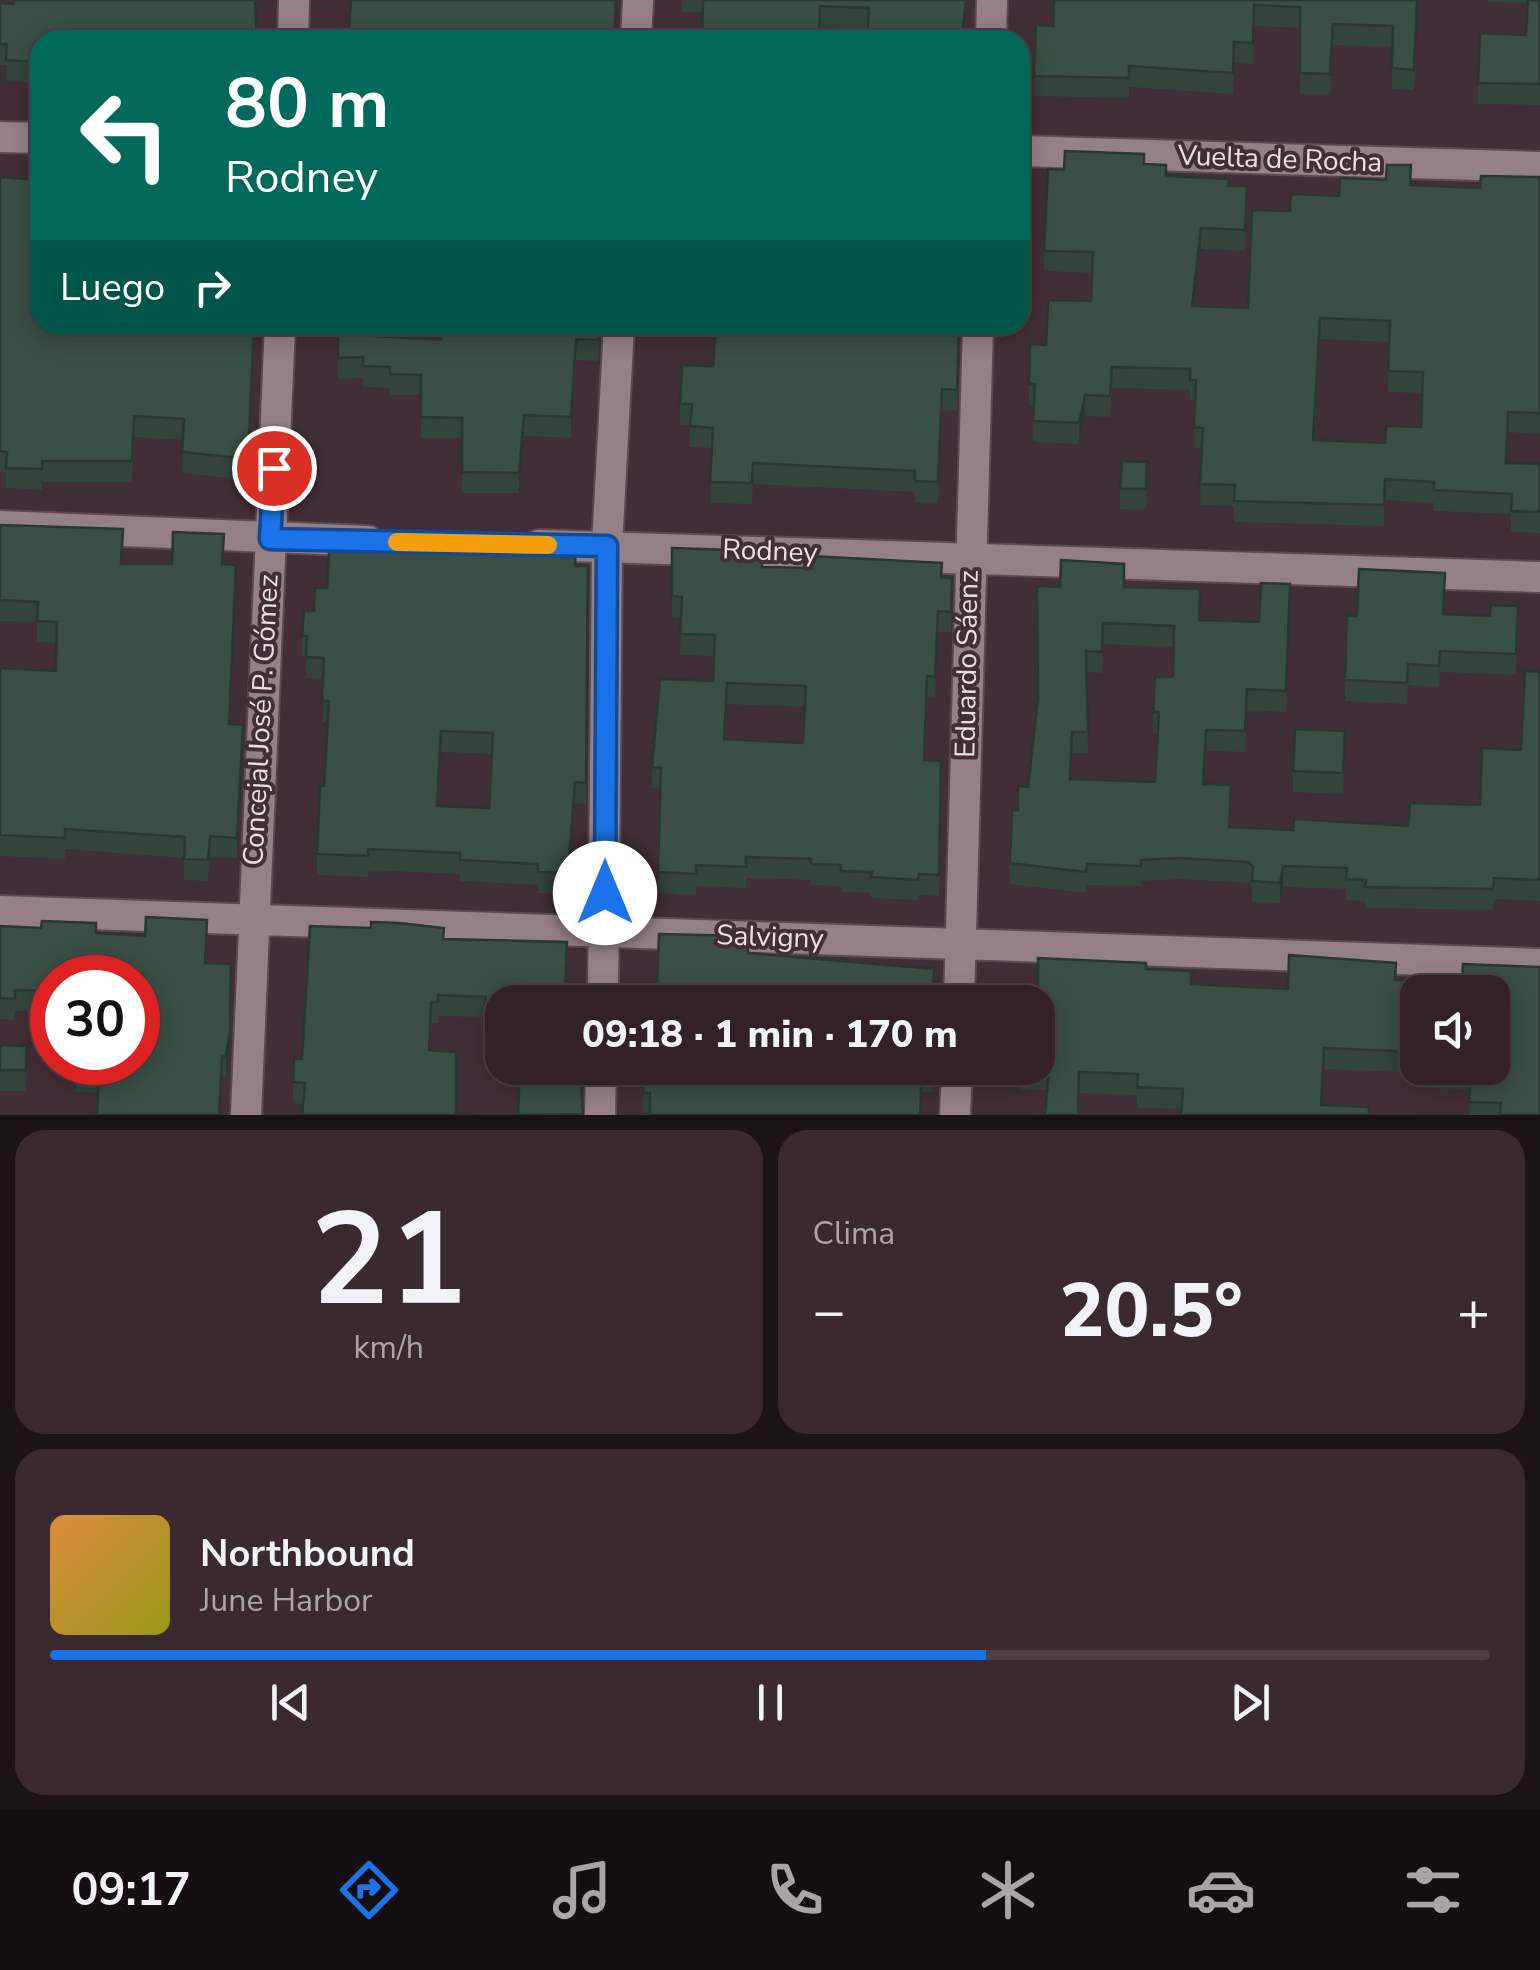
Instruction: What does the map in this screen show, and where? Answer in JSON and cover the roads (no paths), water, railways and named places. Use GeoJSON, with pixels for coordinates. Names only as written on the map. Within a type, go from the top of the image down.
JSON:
{"type":"FeatureCollection","features":[{"type":"Feature","properties":{"kind":"street"},"geometry":{"type":"LineString","coordinates":[[292,30],[294,0]]}},
{"type":"Feature","properties":{"kind":"street"},"geometry":{"type":"LineString","coordinates":[[636,30],[638,0]]}},
{"type":"Feature","properties":{"kind":"street"},"geometry":{"type":"LineString","coordinates":[[990,30],[992,0]]}},
{"type":"Feature","properties":{"kind":"street"},"geometry":{"type":"LineString","coordinates":[[0,137],[30,138]]}},
{"type":"Feature","properties":{"kind":"street","name":"Vuelta de Rocha"},"geometry":{"type":"LineString","coordinates":[[1030,151],[1540,167]]}},
{"type":"Feature","properties":{"kind":"street","name":"Concejal José P. Gómez"},"geometry":{"type":"LineString","coordinates":[[246,1115],[280,335]]}},
{"type":"Feature","properties":{"kind":"street"},"geometry":{"type":"LineString","coordinates":[[603,985],[607,546],[618,335]]}},
{"type":"Feature","properties":{"kind":"street","name":"Eduardo Sáenz"},"geometry":{"type":"LineString","coordinates":[[960,985],[978,335]]}},
{"type":"Feature","properties":{"kind":"street"},"geometry":{"type":"LineString","coordinates":[[0,526],[389,542]]}},
{"type":"Feature","properties":{"kind":"street","name":"Rodney"},"geometry":{"type":"LineString","coordinates":[[508,544],[1540,577]]}},
{"type":"Feature","properties":{"kind":"street","name":"Salvigny"},"geometry":{"type":"LineString","coordinates":[[0,911],[1540,964]]}},
{"type":"Feature","properties":{"kind":"street"},"geometry":{"type":"LineString","coordinates":[[600,1115],[601,1085]]}},
{"type":"Feature","properties":{"kind":"street"},"geometry":{"type":"LineString","coordinates":[[954,1115],[955,1085]]}}]}
